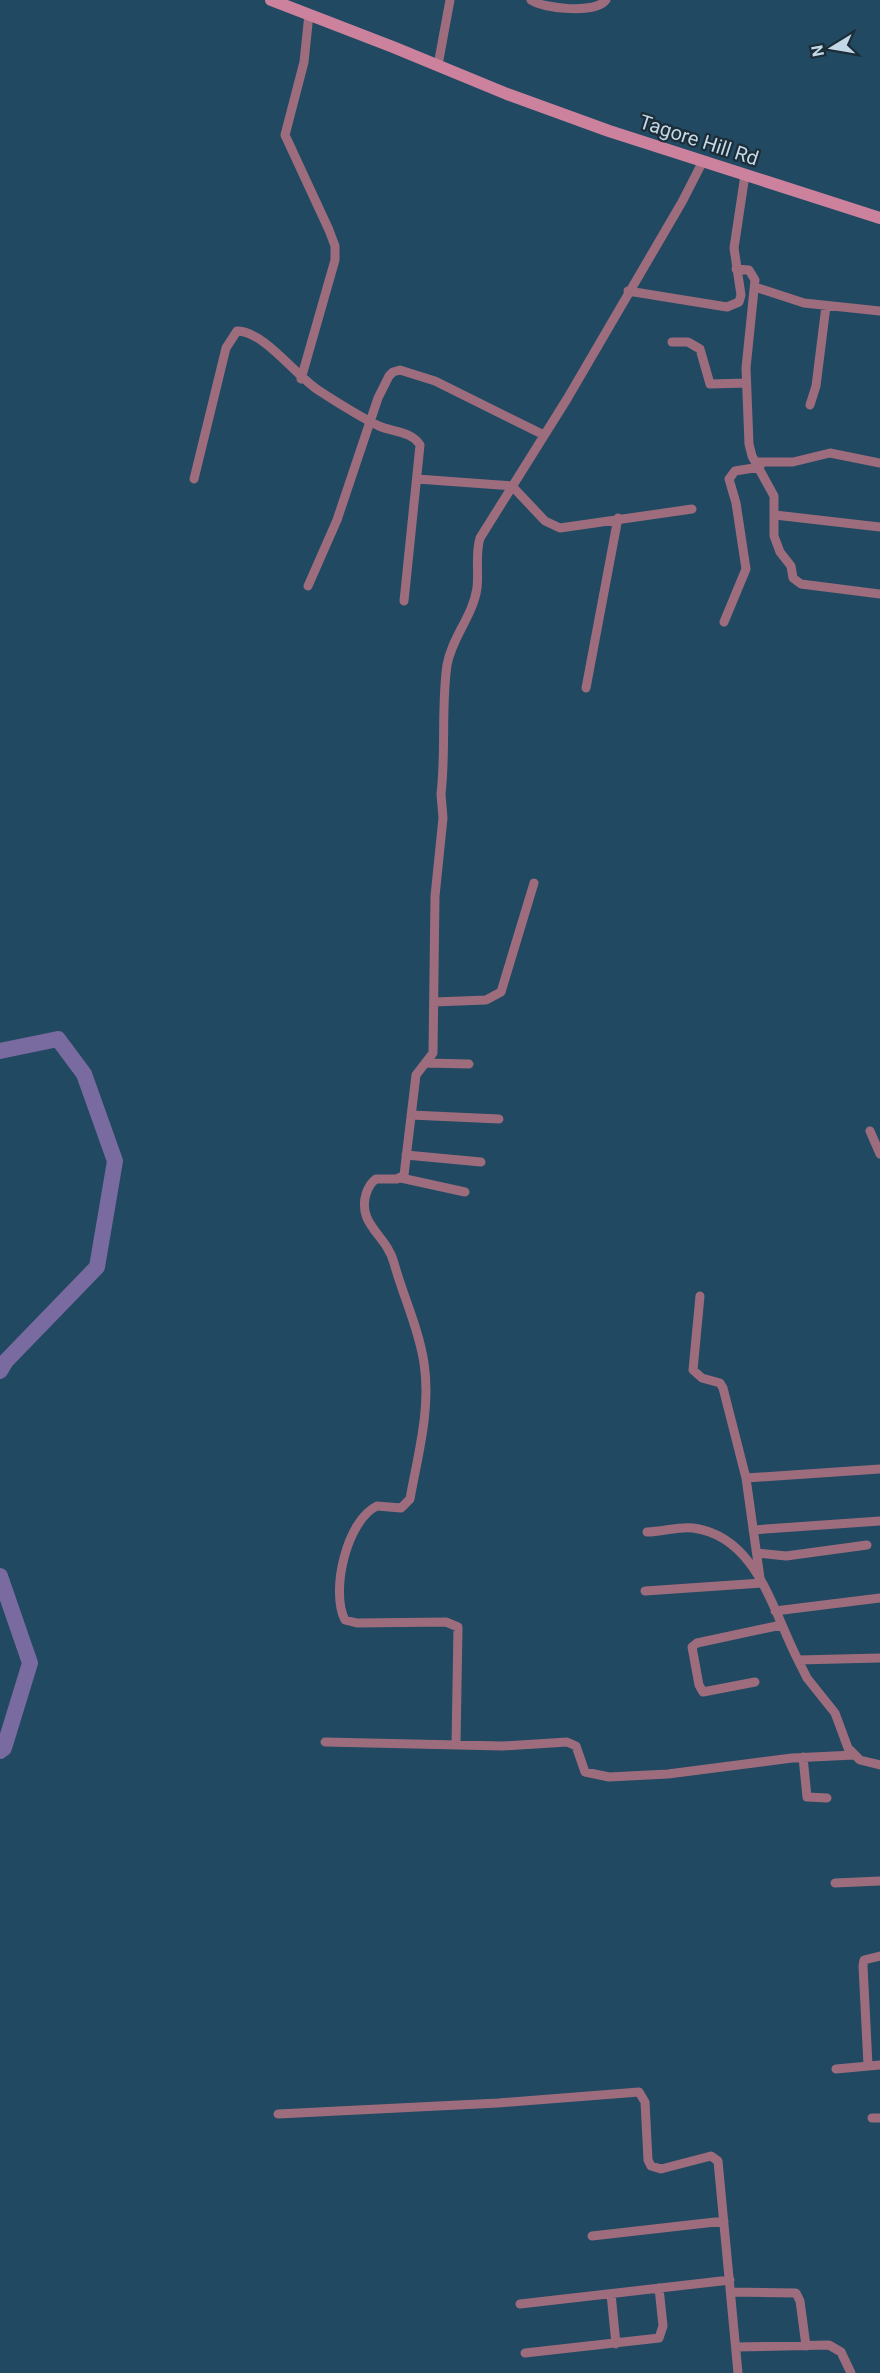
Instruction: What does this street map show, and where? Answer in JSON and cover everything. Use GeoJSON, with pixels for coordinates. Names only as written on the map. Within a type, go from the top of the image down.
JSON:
{"type":"FeatureCollection","features":[{"type":"Feature","properties":{"kind":"main road","name":"Tagore Hill Rd"},"geometry":{"type":"LineString","coordinates":[[271,0],[507,94],[609,131],[880,218]]}},
{"type":"Feature","properties":{"kind":"street"},"geometry":{"type":"LineString","coordinates":[[438,65],[450,0]]}},
{"type":"Feature","properties":{"kind":"street"},"geometry":{"type":"LineString","coordinates":[[531,0],[547,7],[572,8],[599,6],[606,0]]}},
{"type":"Feature","properties":{"kind":"street"},"geometry":{"type":"LineString","coordinates":[[301,379],[335,260],[335,246],[329,230],[285,135],[304,62],[309,14]]}},
{"type":"Feature","properties":{"kind":"street"},"geometry":{"type":"LineString","coordinates":[[401,1178],[416,1075],[433,1053],[435,896],[443,811],[441,794],[447,666],[455,638],[474,597],[480,538],[682,202],[703,160]]}},
{"type":"Feature","properties":{"kind":"street"},"geometry":{"type":"LineString","coordinates":[[626,295],[734,306],[741,295],[734,239],[745,175]]}},
{"type":"Feature","properties":{"kind":"street"},"geometry":{"type":"LineString","coordinates":[[736,269],[749,270],[753,273],[755,287],[746,383],[749,444],[774,496],[776,544],[791,566],[796,582],[880,594]]}},
{"type":"Feature","properties":{"kind":"street"},"geometry":{"type":"LineString","coordinates":[[755,287],[794,301],[880,310]]}},
{"type":"Feature","properties":{"kind":"street"},"geometry":{"type":"LineString","coordinates":[[810,405],[816,386],[826,306]]}},
{"type":"Feature","properties":{"kind":"street"},"geometry":{"type":"LineString","coordinates":[[195,478],[226,348],[237,331],[243,331],[257,338],[301,379],[369,421],[417,441],[421,451],[404,601]]}},
{"type":"Feature","properties":{"kind":"street"},"geometry":{"type":"LineString","coordinates":[[672,342],[688,342],[700,349],[711,384],[746,383]]}},
{"type":"Feature","properties":{"kind":"street"},"geometry":{"type":"LineString","coordinates":[[308,586],[337,520],[369,421],[389,375],[400,370],[455,390],[544,435]]}},
{"type":"Feature","properties":{"kind":"street"},"geometry":{"type":"LineString","coordinates":[[724,622],[746,569],[736,503],[729,479],[735,471],[758,464],[793,462],[830,453],[880,463]]}},
{"type":"Feature","properties":{"kind":"street"},"geometry":{"type":"LineString","coordinates":[[417,479],[512,486],[545,521],[560,528],[692,509]]}},
{"type":"Feature","properties":{"kind":"street"},"geometry":{"type":"LineString","coordinates":[[775,515],[880,527]]}},
{"type":"Feature","properties":{"kind":"street"},"geometry":{"type":"LineString","coordinates":[[586,688],[618,518]]}},
{"type":"Feature","properties":{"kind":"street"},"geometry":{"type":"LineString","coordinates":[[434,1002],[486,1000],[501,993],[534,883]]}},
{"type":"Feature","properties":{"kind":"street"},"geometry":{"type":"LineString","coordinates":[[426,1063],[469,1064]]}},
{"type":"Feature","properties":{"kind":"street"},"geometry":{"type":"LineString","coordinates":[[411,1116],[499,1119]]}},
{"type":"Feature","properties":{"kind":"street"},"geometry":{"type":"LineString","coordinates":[[870,1131],[880,1154]]}},
{"type":"Feature","properties":{"kind":"street"},"geometry":{"type":"LineString","coordinates":[[406,1155],[481,1162]]}},
{"type":"Feature","properties":{"kind":"street"},"geometry":{"type":"LineString","coordinates":[[456,1745],[458,1627],[446,1622],[357,1623],[345,1620],[342,1609],[341,1563],[361,1518],[376,1506],[397,1508],[408,1503],[426,1402],[426,1377],[419,1338],[391,1255],[368,1223],[363,1210],[372,1182],[380,1178],[401,1178],[465,1192]]}},
{"type":"Feature","properties":{"kind":"street"},"geometry":{"type":"LineString","coordinates":[[700,1296],[693,1370],[702,1378],[720,1383],[723,1388],[746,1478],[761,1580]]}},
{"type":"Feature","properties":{"kind":"street"},"geometry":{"type":"LineString","coordinates":[[746,1478],[880,1469]]}},
{"type":"Feature","properties":{"kind":"street"},"geometry":{"type":"LineString","coordinates":[[753,1530],[880,1521]]}},
{"type":"Feature","properties":{"kind":"street"},"geometry":{"type":"LineString","coordinates":[[647,1532],[689,1527],[716,1535],[735,1546],[761,1580],[807,1678],[835,1713],[848,1749],[860,1760],[880,1765]]}},
{"type":"Feature","properties":{"kind":"street"},"geometry":{"type":"LineString","coordinates":[[757,1553],[797,1555],[867,1545]]}},
{"type":"Feature","properties":{"kind":"street"},"geometry":{"type":"LineString","coordinates":[[645,1591],[761,1580]]}},
{"type":"Feature","properties":{"kind":"street"},"geometry":{"type":"LineString","coordinates":[[775,1611],[880,1598]]}},
{"type":"Feature","properties":{"kind":"street"},"geometry":{"type":"LineString","coordinates":[[755,1682],[703,1692],[699,1685],[692,1647],[697,1643],[781,1625]]}},
{"type":"Feature","properties":{"kind":"street"},"geometry":{"type":"LineString","coordinates":[[798,1660],[880,1658]]}},
{"type":"Feature","properties":{"kind":"street"},"geometry":{"type":"LineString","coordinates":[[325,1742],[503,1746],[573,1743],[578,1750],[582,1768],[588,1774],[632,1776],[668,1774],[803,1757],[854,1755]]}},
{"type":"Feature","properties":{"kind":"street"},"geometry":{"type":"LineString","coordinates":[[803,1757],[807,1797],[827,1797]]}},
{"type":"Feature","properties":{"kind":"street"},"geometry":{"type":"LineString","coordinates":[[835,1883],[880,1881]]}},
{"type":"Feature","properties":{"kind":"street"},"geometry":{"type":"LineString","coordinates":[[868,2065],[863,1966],[864,1960],[880,1956]]}},
{"type":"Feature","properties":{"kind":"street"},"geometry":{"type":"LineString","coordinates":[[836,2069],[880,2065]]}},
{"type":"Feature","properties":{"kind":"street"},"geometry":{"type":"LineString","coordinates":[[278,2114],[498,2103],[639,2092],[645,2102],[648,2160],[651,2166],[661,2169],[716,2156],[719,2165],[738,2373]]}},
{"type":"Feature","properties":{"kind":"street"},"geometry":{"type":"LineString","coordinates":[[592,2236],[723,2222]]}},
{"type":"Feature","properties":{"kind":"street"},"geometry":{"type":"LineString","coordinates":[[520,2304],[730,2280]]}},
{"type":"Feature","properties":{"kind":"street"},"geometry":{"type":"LineString","coordinates":[[525,2353],[659,2338],[663,2326],[659,2288]]}},
{"type":"Feature","properties":{"kind":"street"},"geometry":{"type":"LineString","coordinates":[[731,2292],[796,2294],[800,2301],[806,2346]]}},
{"type":"Feature","properties":{"kind":"street"},"geometry":{"type":"LineString","coordinates":[[611,2294],[616,2344]]}},
{"type":"Feature","properties":{"kind":"street"},"geometry":{"type":"LineString","coordinates":[[736,2347],[836,2348],[845,2358],[851,2373]]}},
{"type":"Feature","properties":{"kind":"waterway"},"geometry":{"type":"LineString","coordinates":[[0,1051],[58,1039],[84,1074],[115,1161],[97,1267],[6,1361],[0,1371]]}},
{"type":"Feature","properties":{"kind":"waterway"},"geometry":{"type":"LineString","coordinates":[[0,1576],[30,1663],[4,1748],[0,1751]]}}]}
